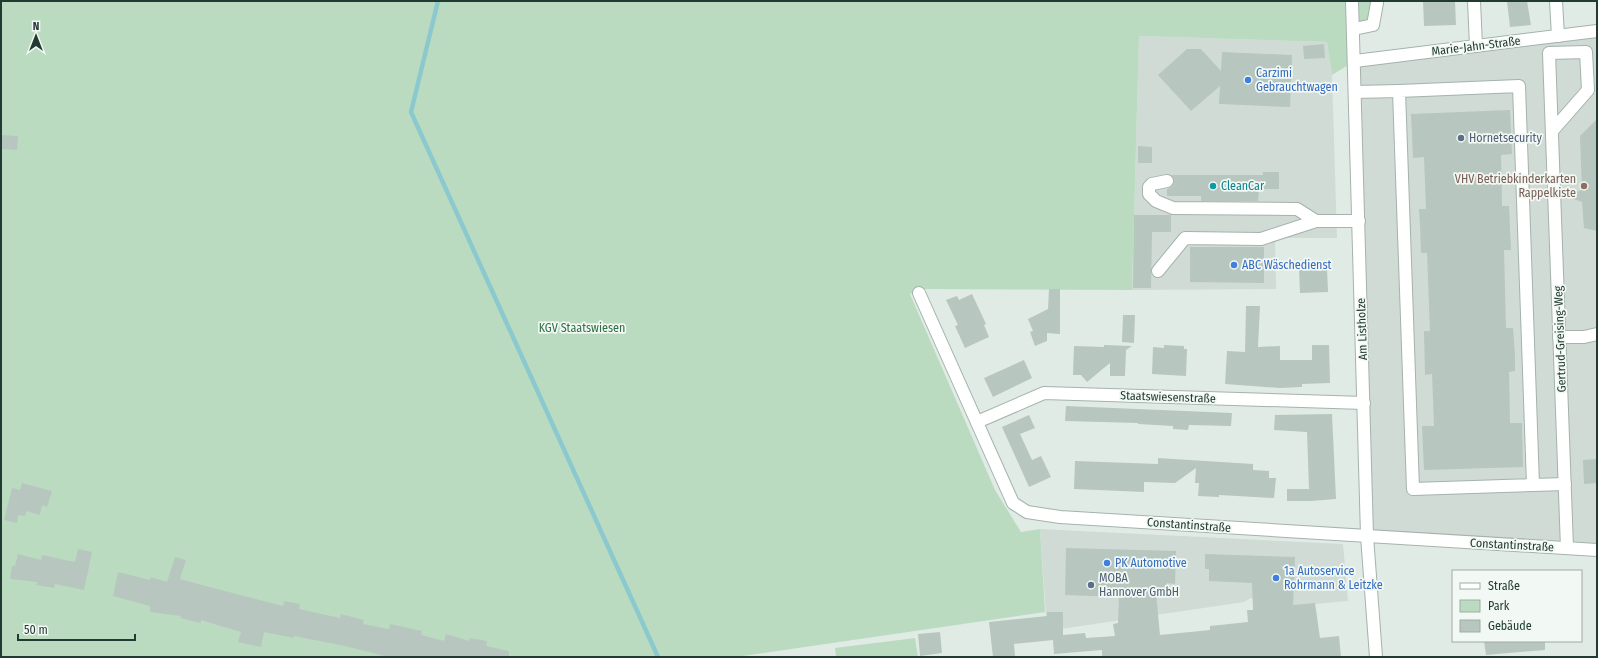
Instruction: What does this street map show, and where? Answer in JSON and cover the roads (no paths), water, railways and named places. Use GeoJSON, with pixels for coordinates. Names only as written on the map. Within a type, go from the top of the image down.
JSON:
{"type":"FeatureCollection","features":[{"type":"Feature","properties":{"kind":"street","name":"Am Listholze"},"geometry":{"type":"LineString","coordinates":[[1352,1],[1356,92],[1367,536],[1376,657]]}},
{"type":"Feature","properties":{"kind":"street"},"geometry":{"type":"LineString","coordinates":[[1474,1],[1476,46]]}},
{"type":"Feature","properties":{"kind":"street"},"geometry":{"type":"LineString","coordinates":[[1556,1],[1558,36]]}},
{"type":"Feature","properties":{"kind":"street"},"geometry":{"type":"LineString","coordinates":[[1354,29],[1373,25],[1377,3]]}},
{"type":"Feature","properties":{"kind":"street","name":"Marie-Jahn-Straße"},"geometry":{"type":"LineString","coordinates":[[1355,61],[1597,31]]}},
{"type":"Feature","properties":{"kind":"street","name":"Gertrud-Greising-Weg"},"geometry":{"type":"LineString","coordinates":[[1553,130],[1588,90],[1586,52],[1549,53],[1567,548]]}},
{"type":"Feature","properties":{"kind":"street"},"geometry":{"type":"LineString","coordinates":[[1356,92],[1519,86],[1533,485]]}},
{"type":"Feature","properties":{"kind":"street"},"geometry":{"type":"LineString","coordinates":[[1399,91],[1414,489],[1565,484]]}},
{"type":"Feature","properties":{"kind":"street"},"geometry":{"type":"LineString","coordinates":[[1167,182],[1152,184],[1149,188],[1149,194],[1156,201],[1173,208],[1297,209],[1316,221]]}},
{"type":"Feature","properties":{"kind":"street"},"geometry":{"type":"LineString","coordinates":[[1158,270],[1185,238],[1261,239],[1316,221],[1359,221]]}},
{"type":"Feature","properties":{"kind":"street","name":"Constantinstraße"},"geometry":{"type":"LineString","coordinates":[[919,293],[1013,503],[1027,512],[1054,516],[1597,550]]}},
{"type":"Feature","properties":{"kind":"street"},"geometry":{"type":"LineString","coordinates":[[1559,337],[1584,337],[1597,334]]}},
{"type":"Feature","properties":{"kind":"street","name":"Staatswiesenstraße"},"geometry":{"type":"LineString","coordinates":[[977,422],[1044,393],[1364,403]]}},
{"type":"Feature","properties":{"kind":"waterway"},"geometry":{"type":"LineString","coordinates":[[438,1],[411,112],[658,657]]}},
{"type":"Feature","properties":{"kind":"place","name":"Carzimi Gebrauchtwagen"},"geometry":{"type":"Point","coordinates":[1248,80]}},
{"type":"Feature","properties":{"kind":"place","name":"Hornetsecurity"},"geometry":{"type":"Point","coordinates":[1461,138]}},
{"type":"Feature","properties":{"kind":"place","name":"CleanCar"},"geometry":{"type":"Point","coordinates":[1213,186]}},
{"type":"Feature","properties":{"kind":"place","name":"VHV Betriebkinderkarten Rappelkiste"},"geometry":{"type":"Point","coordinates":[1584,186]}},
{"type":"Feature","properties":{"kind":"place","name":"ABC Wäschedienst"},"geometry":{"type":"Point","coordinates":[1234,265]}},
{"type":"Feature","properties":{"kind":"place","name":"PK Automotive"},"geometry":{"type":"Point","coordinates":[1107,563]}},
{"type":"Feature","properties":{"kind":"place","name":"1a Autoservice Rohrmann & Leitzke"},"geometry":{"type":"Point","coordinates":[1276,578]}},
{"type":"Feature","properties":{"kind":"place","name":"MOBA Hannover GmbH"},"geometry":{"type":"Point","coordinates":[1091,585]}},
{"type":"Feature","properties":{"kind":"park label","name":"KGV Staatswiesen"},"geometry":{"type":"Point","coordinates":[582,328]}}]}
